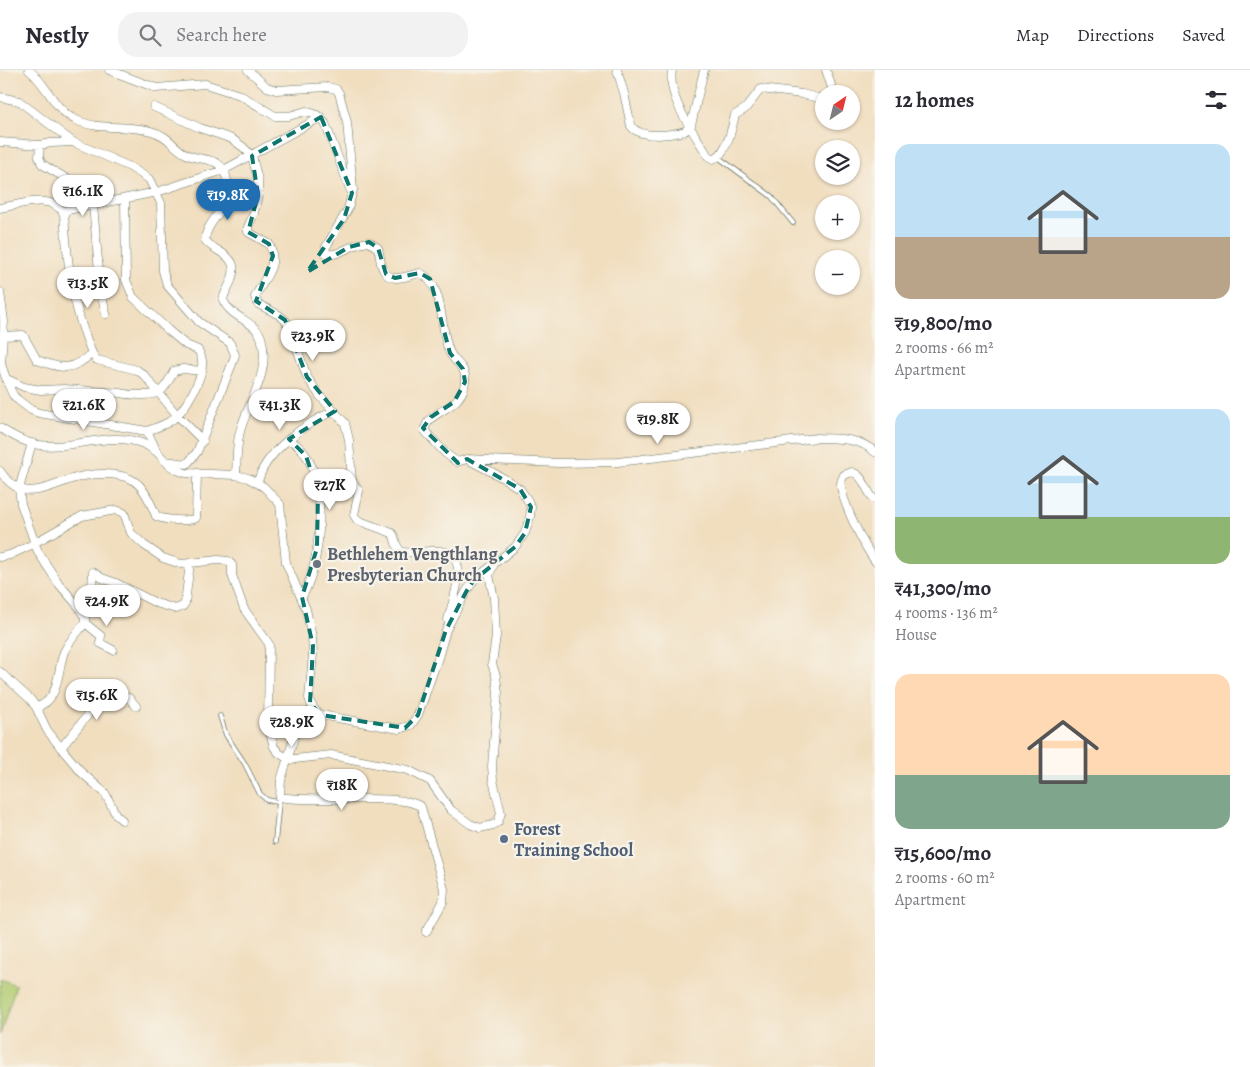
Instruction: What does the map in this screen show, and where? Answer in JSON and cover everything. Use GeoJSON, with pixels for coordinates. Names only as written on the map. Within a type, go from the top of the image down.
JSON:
{"type":"FeatureCollection","features":[{"type":"Feature","properties":{"kind":"street"},"geometry":{"type":"LineString","coordinates":[[29,70],[64,112],[77,121],[105,126],[150,130],[168,138],[185,154],[215,162],[224,170],[227,184],[225,201],[206,233],[205,240],[230,259],[233,277],[223,300],[237,317],[249,322],[260,335],[264,361],[260,382],[238,438],[236,475]]}},
{"type":"Feature","properties":{"kind":"street"},"geometry":{"type":"LineString","coordinates":[[109,70],[156,88],[199,83],[220,88],[248,99],[275,116],[289,116],[306,111],[321,117],[352,194]]}},
{"type":"Feature","properties":{"kind":"street"},"geometry":{"type":"LineString","coordinates":[[248,70],[267,87],[280,91],[328,87],[337,90],[344,107],[347,122],[352,194],[348,209],[326,247],[325,254],[335,254],[349,247],[370,242],[378,248],[382,268],[386,274],[395,278],[420,273],[430,280],[438,301],[449,350],[463,369],[465,382],[459,396],[448,409],[431,417],[425,426],[425,431],[445,453],[456,461],[467,459],[559,463],[618,462],[817,438],[850,440],[870,447],[875,452]]}},
{"type":"Feature","properties":{"kind":"street"},"geometry":{"type":"LineString","coordinates":[[617,70],[631,126],[634,130],[643,134],[673,134],[685,132],[691,126],[704,70]]}},
{"type":"Feature","properties":{"kind":"street"},"geometry":{"type":"LineString","coordinates":[[672,70],[672,86],[676,102],[708,156],[713,159],[718,157],[730,136],[735,115],[745,109],[761,89],[815,97]]}},
{"type":"Feature","properties":{"kind":"street"},"geometry":{"type":"LineString","coordinates":[[826,70],[831,85]]}},
{"type":"Feature","properties":{"kind":"street"},"geometry":{"type":"LineString","coordinates":[[0,97],[19,101],[74,142],[149,180],[162,203],[164,271],[167,285],[199,322],[230,343],[235,354],[197,452],[187,464],[165,461]]}},
{"type":"Feature","properties":{"kind":"street"},"geometry":{"type":"LineString","coordinates":[[147,431],[157,452],[177,470],[236,475],[248,478],[258,483],[280,504],[286,563],[302,597],[313,646],[309,698],[313,709],[321,715],[398,729],[411,725],[418,715],[446,630],[459,572],[457,560],[452,554],[442,551],[402,552],[396,547],[392,533],[357,520],[354,515],[359,491],[352,481],[349,440],[345,424],[320,396],[307,376],[290,328],[285,320],[256,301],[255,297],[270,271],[273,256],[269,244],[248,232],[256,206],[258,188],[256,168],[252,156],[232,139],[204,130],[154,107]]}},
{"type":"Feature","properties":{"kind":"street"},"geometry":{"type":"LineString","coordinates":[[63,211],[125,200],[224,170],[321,117]]}},
{"type":"Feature","properties":{"kind":"street"},"geometry":{"type":"LineString","coordinates":[[0,142],[40,145],[74,142]]}},
{"type":"Feature","properties":{"kind":"street"},"geometry":{"type":"LineString","coordinates":[[40,145],[39,157],[42,164],[88,193],[93,205],[101,293],[106,314]]}},
{"type":"Feature","properties":{"kind":"street"},"geometry":{"type":"LineString","coordinates":[[0,292],[3,309],[0,363],[13,395],[31,410],[39,413],[147,431],[171,420],[187,401],[202,371],[202,362],[198,350],[186,345],[132,297],[126,280],[125,200]]}},
{"type":"Feature","properties":{"kind":"street"},"geometry":{"type":"LineString","coordinates":[[0,208],[46,202],[55,204],[63,211],[72,291],[82,329],[92,353],[97,360],[137,370],[202,441]]}},
{"type":"Feature","properties":{"kind":"street"},"geometry":{"type":"LineString","coordinates":[[2,332],[23,335],[37,360],[54,367],[66,368],[77,365],[92,353]]}},
{"type":"Feature","properties":{"kind":"street"},"geometry":{"type":"LineString","coordinates":[[6,380],[24,387],[46,390],[64,389],[121,393],[129,396],[151,396],[160,393],[174,371],[183,369],[202,371]]}},
{"type":"Feature","properties":{"kind":"street"},"geometry":{"type":"LineString","coordinates":[[258,483],[262,471],[289,438],[310,423],[335,411]]}},
{"type":"Feature","properties":{"kind":"street"},"geometry":{"type":"LineString","coordinates":[[0,428],[32,443],[50,446],[121,440],[145,445],[157,452]]}},
{"type":"Feature","properties":{"kind":"street"},"geometry":{"type":"LineString","coordinates":[[289,438],[311,464],[318,491],[319,531],[317,548],[313,571],[302,597]]}},
{"type":"Feature","properties":{"kind":"street"},"geometry":{"type":"LineString","coordinates":[[32,443],[19,489],[21,504],[38,552],[85,618],[85,623],[64,651],[58,680],[52,694],[43,704],[36,707]]}},
{"type":"Feature","properties":{"kind":"street"},"geometry":{"type":"LineString","coordinates":[[446,630],[474,580],[514,547],[525,533],[530,517],[527,499],[520,490],[467,459]]}},
{"type":"Feature","properties":{"kind":"street"},"geometry":{"type":"LineString","coordinates":[[0,471],[19,489],[26,491],[40,491],[75,478],[100,475],[120,476],[130,479],[139,485],[158,517],[192,520],[197,516],[197,473]]}},
{"type":"Feature","properties":{"kind":"street"},"geometry":{"type":"LineString","coordinates":[[875,500],[870,495],[860,476],[852,472],[844,475],[841,483],[844,497],[860,535],[875,561]]}},
{"type":"Feature","properties":{"kind":"street"},"geometry":{"type":"LineString","coordinates":[[0,557],[10,555],[35,543],[82,516],[116,510],[124,513],[131,533],[153,552],[171,562],[228,561],[232,565],[232,575],[244,609],[269,644],[268,726],[274,747],[279,753],[288,759],[331,756],[408,770],[430,781],[451,810],[470,824],[480,828],[498,822],[501,812],[493,780],[492,766],[498,693],[492,664],[496,636],[494,598],[489,575],[495,563]]}},
{"type":"Feature","properties":{"kind":"street"},"geometry":{"type":"LineString","coordinates":[[79,607],[93,588],[94,572],[102,578],[156,603],[176,608],[181,607],[185,603],[190,563]]}},
{"type":"Feature","properties":{"kind":"street"},"geometry":{"type":"LineString","coordinates":[[85,623],[101,636],[100,643],[113,650]]}},
{"type":"Feature","properties":{"kind":"street"},"geometry":{"type":"LineString","coordinates":[[0,672],[36,707],[42,722],[61,748],[82,773],[106,794],[116,816],[122,820]]}},
{"type":"Feature","properties":{"kind":"street"},"geometry":{"type":"LineString","coordinates":[[61,748],[80,726],[98,694],[129,698],[136,706]]}},
{"type":"Feature","properties":{"kind":"street"},"geometry":{"type":"LineString","coordinates":[[313,709],[306,714],[297,728],[281,780],[279,799],[400,800],[418,804],[421,807],[444,889],[443,902],[426,932]]}},
{"type":"Feature","properties":{"kind":"lane"},"geometry":{"type":"LineString","coordinates":[[718,157],[771,196],[792,223]]}},
{"type":"Feature","properties":{"kind":"lane"},"geometry":{"type":"LineString","coordinates":[[220,716],[226,735],[245,764],[260,794],[267,800],[279,799],[275,842]]}},
{"type":"Feature","properties":{"kind":"highlighted area"},"geometry":{"type":"Polygon","coordinates":[[[321,117],[352,193],[344,219],[307,272],[349,247],[369,242],[378,248],[386,274],[395,278],[420,273],[430,279],[450,353],[463,369],[465,382],[454,402],[431,417],[423,428],[458,463],[467,459],[520,489],[531,507],[525,533],[515,547],[474,580],[466,592],[446,630],[418,715],[405,728],[321,715],[310,703],[313,646],[302,597],[317,548],[318,491],[306,456],[289,439],[335,411],[307,377],[285,320],[256,301],[273,256],[269,244],[248,232],[258,195],[252,156],[321,117]]]}},
{"type":"Feature","properties":{"kind":"green space"},"geometry":{"type":"Polygon","coordinates":[[[0,979],[16,985],[0,1035],[0,979]]]}},
{"type":"Feature","properties":{"kind":"place","name":"Bethlehem Vengthlang Presbyterian Church"},"geometry":{"type":"Point","coordinates":[317,564]}},
{"type":"Feature","properties":{"kind":"place","name":"Forest Training School"},"geometry":{"type":"Point","coordinates":[504,839]}}]}
